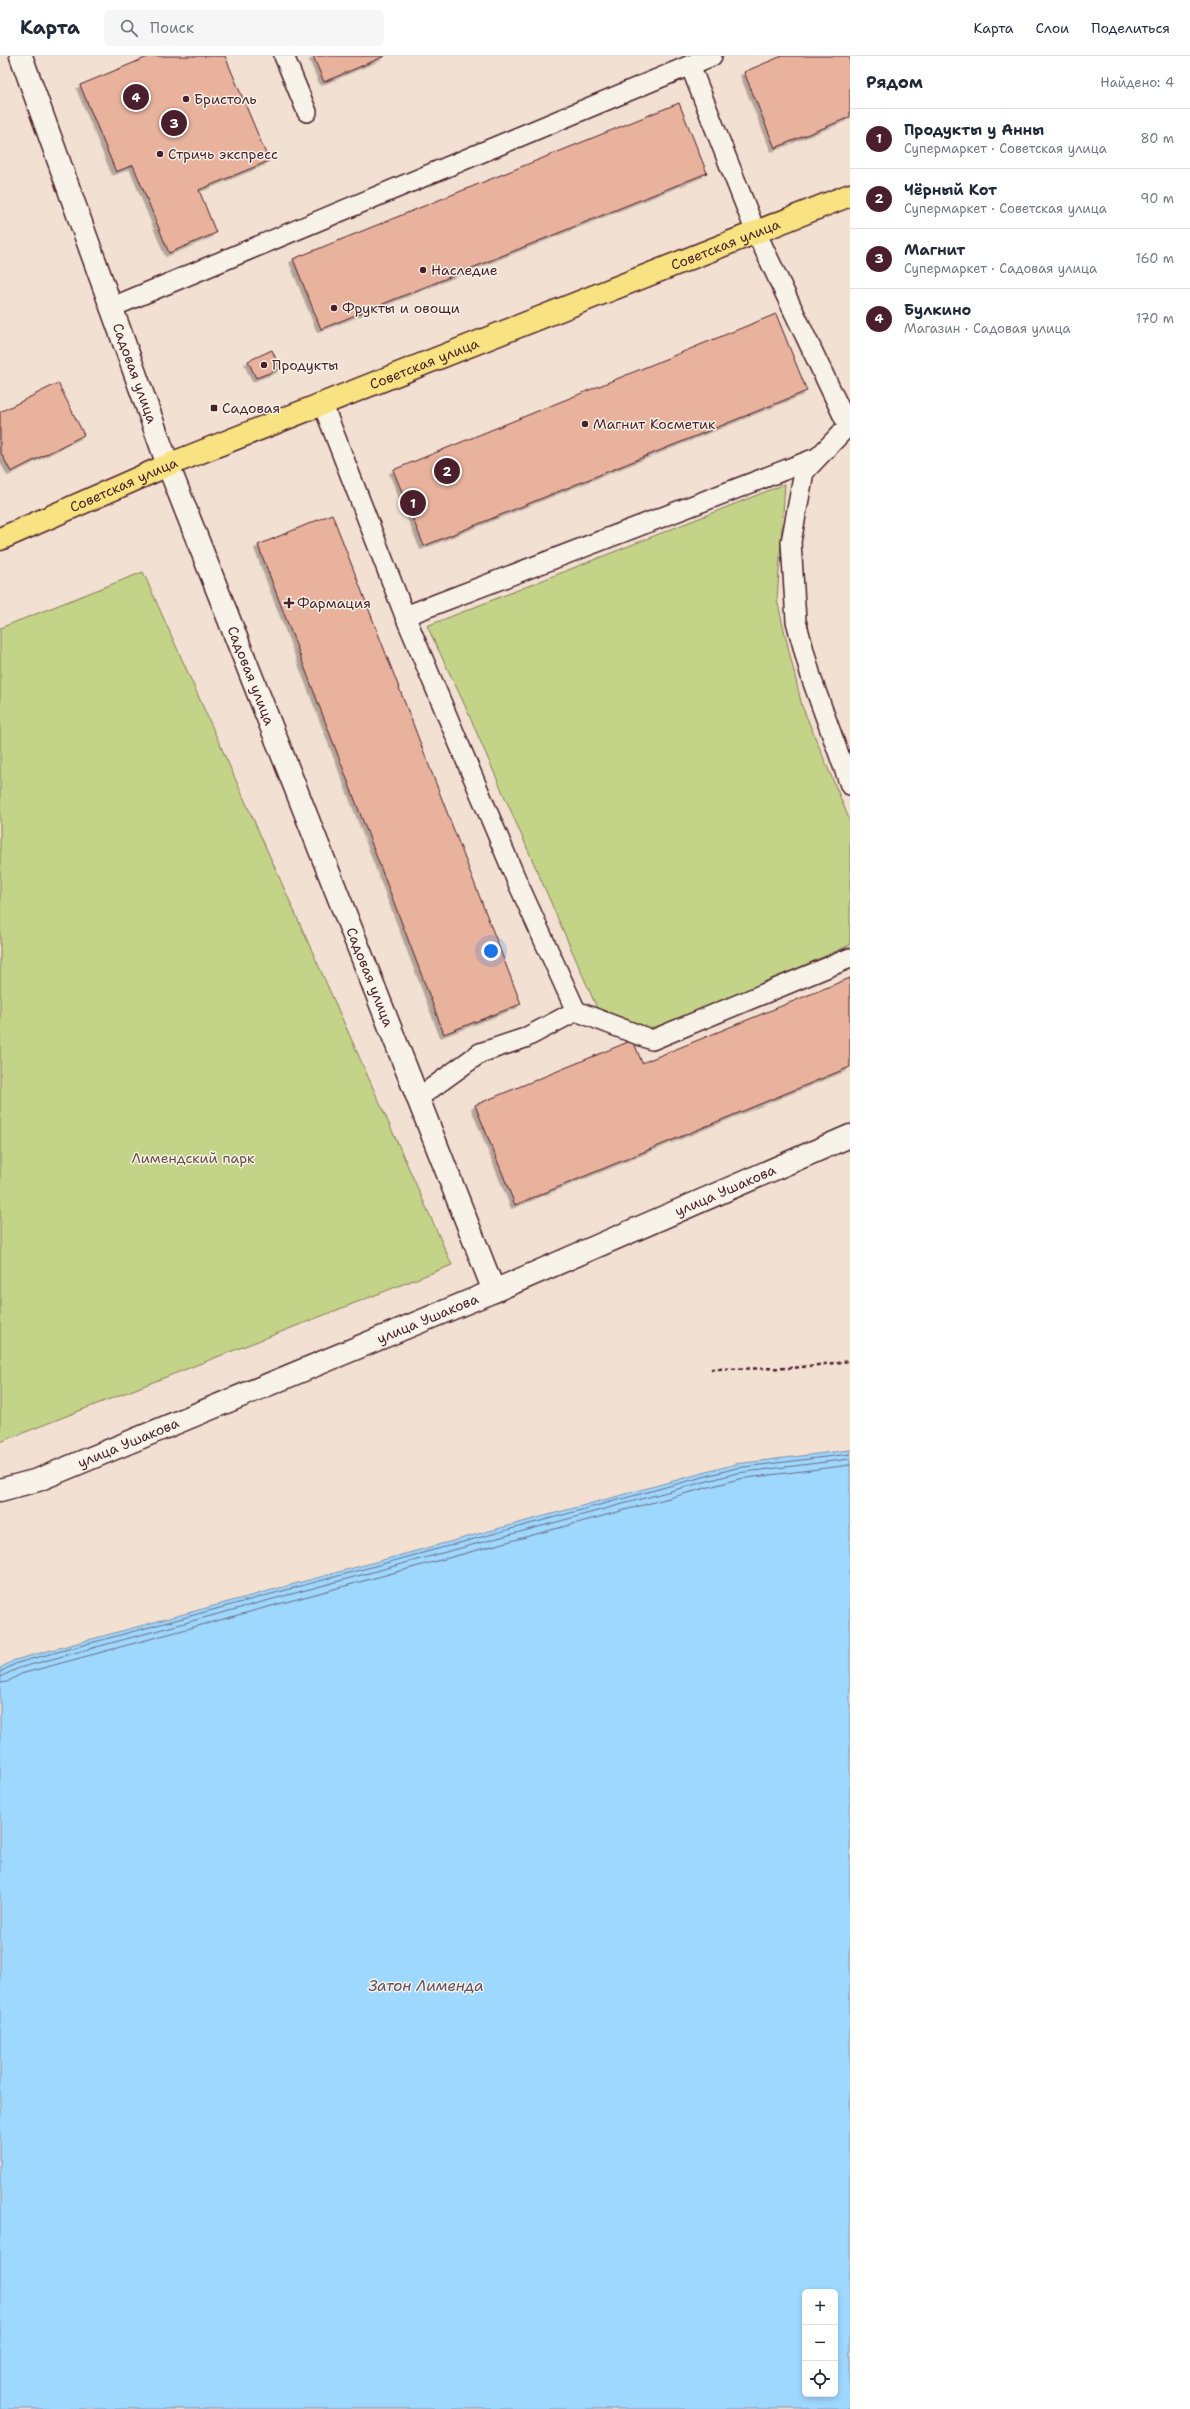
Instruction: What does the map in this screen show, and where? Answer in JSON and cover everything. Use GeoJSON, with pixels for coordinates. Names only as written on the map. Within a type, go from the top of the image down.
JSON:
{"type":"FeatureCollection","features":[{"type":"Feature","properties":{"kind":"main road","name":"Советская улица"},"geometry":{"type":"LineString","coordinates":[[0,539],[168,465],[324,405],[755,230],[850,195]]}},
{"type":"Feature","properties":{"kind":"street","name":"Садовая улица"},"geometry":{"type":"LineString","coordinates":[[21,56],[110,308],[168,465],[494,1291]]}},
{"type":"Feature","properties":{"kind":"street","name":"улица Ушакова"},"geometry":{"type":"LineString","coordinates":[[0,1490],[38,1480],[494,1291],[850,1136]]}},
{"type":"Feature","properties":{"kind":"lane"},"geometry":{"type":"LineString","coordinates":[[284,56],[307,112]]}},
{"type":"Feature","properties":{"kind":"lane"},"geometry":{"type":"LineString","coordinates":[[110,308],[712,56]]}},
{"type":"Feature","properties":{"kind":"lane"},"geometry":{"type":"LineString","coordinates":[[690,65],[755,230],[849,426],[804,472],[791,542],[796,621],[812,680],[850,785]]}},
{"type":"Feature","properties":{"kind":"lane"},"geometry":{"type":"LineString","coordinates":[[324,405],[405,616],[516,879],[576,1011],[652,1040],[850,958]]}},
{"type":"Feature","properties":{"kind":"lane"},"geometry":{"type":"LineString","coordinates":[[405,616],[817,457]]}},
{"type":"Feature","properties":{"kind":"lane"},"geometry":{"type":"LineString","coordinates":[[418,1098],[480,1053],[525,1038],[576,1011]]}},
{"type":"Feature","properties":{"kind":"path"},"geometry":{"type":"LineString","coordinates":[[711,1369],[793,1368],[850,1361]]}},
{"type":"Feature","properties":{"kind":"green space"},"geometry":{"type":"Polygon","coordinates":[[[785,484],[777,600],[802,706],[850,821],[850,945],[668,1026],[607,1031],[462,699],[427,626],[785,484]]]}},
{"type":"Feature","properties":{"kind":"green space","name":"Лимендский парк"},"geometry":{"type":"Polygon","coordinates":[[[143,572],[452,1265],[0,1442],[0,628],[143,572]]]}},
{"type":"Feature","properties":{"kind":"water","name":"Затон Лименда"},"geometry":{"type":"Polygon","coordinates":[[[850,1450],[850,2409],[0,2409],[0,1668],[15,1660],[736,1464],[850,1450]]]}},
{"type":"Feature","properties":{"kind":"building"},"geometry":{"type":"Polygon","coordinates":[[[150,56],[225,56],[269,161],[199,190],[216,233],[169,253],[133,165],[116,172],[80,85],[150,56]]]}},
{"type":"Feature","properties":{"kind":"building"},"geometry":{"type":"Polygon","coordinates":[[[313,56],[385,56],[324,82],[313,56]]]}},
{"type":"Feature","properties":{"kind":"building"},"geometry":{"type":"Polygon","coordinates":[[[782,56],[850,56],[850,117],[775,148],[744,72],[782,56]]]}},
{"type":"Feature","properties":{"kind":"building"},"geometry":{"type":"Polygon","coordinates":[[[679,103],[707,173],[321,329],[293,259],[679,103]]]}},
{"type":"Feature","properties":{"kind":"building"},"geometry":{"type":"Polygon","coordinates":[[[776,314],[807,391],[424,546],[393,470],[776,314]]]}},
{"type":"Feature","properties":{"kind":"building","name":"Продукты"},"geometry":{"type":"Polygon","coordinates":[[[272,350],[280,369],[256,378],[248,361],[272,350]]]}},
{"type":"Feature","properties":{"kind":"building"},"geometry":{"type":"Polygon","coordinates":[[[58,383],[84,435],[11,472],[0,451],[0,412],[58,383]]]}},
{"type":"Feature","properties":{"kind":"building"},"geometry":{"type":"Polygon","coordinates":[[[332,514],[521,1004],[444,1034],[258,545],[332,514]]]}},
{"type":"Feature","properties":{"kind":"building"},"geometry":{"type":"Polygon","coordinates":[[[850,978],[850,1067],[515,1205],[475,1105],[633,1040],[642,1063],[850,978]]]}},
{"type":"Feature","properties":{"kind":"place","name":"Булкино"},"geometry":{"type":"Point","coordinates":[136,97]}},
{"type":"Feature","properties":{"kind":"place","name":"Бристоль"},"geometry":{"type":"Point","coordinates":[186,99]}},
{"type":"Feature","properties":{"kind":"place","name":"Магнит"},"geometry":{"type":"Point","coordinates":[174,123]}},
{"type":"Feature","properties":{"kind":"place","name":"Стричь экспресс"},"geometry":{"type":"Point","coordinates":[160,154]}},
{"type":"Feature","properties":{"kind":"place","name":"Наследие"},"geometry":{"type":"Point","coordinates":[423,270]}},
{"type":"Feature","properties":{"kind":"place","name":"Фрукты и овощи"},"geometry":{"type":"Point","coordinates":[334,308]}},
{"type":"Feature","properties":{"kind":"place","name":"Продукты"},"geometry":{"type":"Point","coordinates":[264,365]}},
{"type":"Feature","properties":{"kind":"place","name":"Садовая"},"geometry":{"type":"Point","coordinates":[214,408]}},
{"type":"Feature","properties":{"kind":"place","name":"Магнит Косметик"},"geometry":{"type":"Point","coordinates":[585,424]}},
{"type":"Feature","properties":{"kind":"place","name":"Чёрный Кот"},"geometry":{"type":"Point","coordinates":[447,471]}},
{"type":"Feature","properties":{"kind":"place","name":"Продукты у Анны"},"geometry":{"type":"Point","coordinates":[413,503]}},
{"type":"Feature","properties":{"kind":"place","name":"Фармация"},"geometry":{"type":"Point","coordinates":[289,603]}}]}
